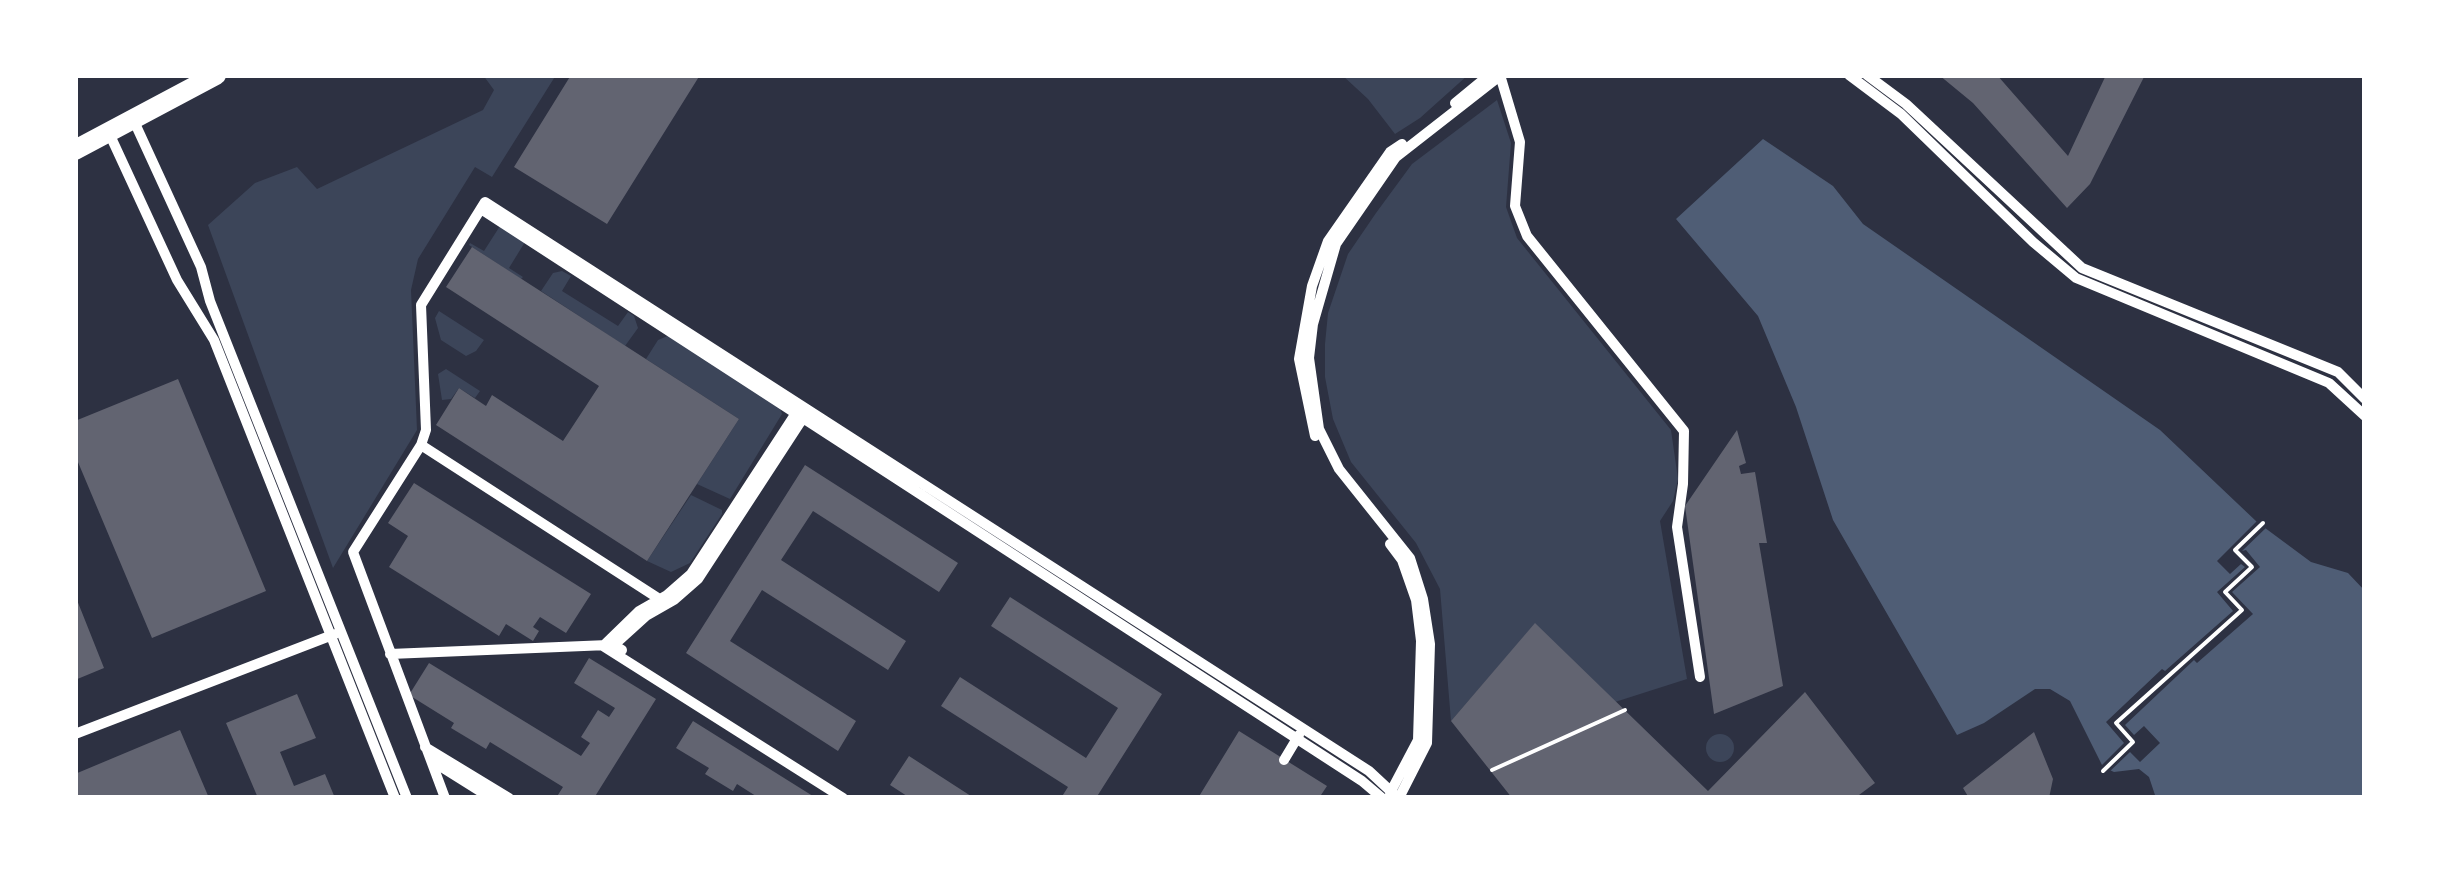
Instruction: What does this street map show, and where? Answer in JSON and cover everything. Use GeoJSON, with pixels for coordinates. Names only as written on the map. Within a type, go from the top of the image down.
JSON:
{"type":"FeatureCollection","features":[{"type":"Feature","properties":{"kind":"main road"},"geometry":{"type":"LineString","coordinates":[[75,150],[216,75]]}},
{"type":"Feature","properties":{"kind":"street"},"geometry":{"type":"LineString","coordinates":[[1849,75],[1901,114],[2033,242],[2076,278],[2329,383],[2365,416]]}},
{"type":"Feature","properties":{"kind":"street"},"geometry":{"type":"LineString","coordinates":[[1867,75],[1906,104],[2082,268],[2338,372],[2365,399]]}},
{"type":"Feature","properties":{"kind":"street"},"geometry":{"type":"LineString","coordinates":[[445,798],[353,552],[421,445],[426,430],[420,305],[483,206],[1392,797],[1418,740],[1421,641],[1416,600],[1402,560],[1332,471],[1312,430],[1298,359],[1312,286],[1328,241],[1390,152],[1496,78],[1514,116],[1520,142],[1515,206],[1526,236],[1684,431],[1678,527],[1700,678]]}},
{"type":"Feature","properties":{"kind":"street"},"geometry":{"type":"LineString","coordinates":[[133,118],[201,267],[210,301],[395,798]]}},
{"type":"Feature","properties":{"kind":"street"},"geometry":{"type":"LineString","coordinates":[[108,132],[177,280],[214,340],[407,798]]}},
{"type":"Feature","properties":{"kind":"street"},"geometry":{"type":"LineString","coordinates":[[608,646],[691,574],[802,412]]}},
{"type":"Feature","properties":{"kind":"street"},"geometry":{"type":"LineString","coordinates":[[421,445],[663,602]]}},
{"type":"Feature","properties":{"kind":"street"},"geometry":{"type":"LineString","coordinates":[[75,734],[336,633]]}},
{"type":"Feature","properties":{"kind":"street"},"geometry":{"type":"LineString","coordinates":[[390,654],[608,646],[854,798]]}},
{"type":"Feature","properties":{"kind":"street"},"geometry":{"type":"LineString","coordinates":[[608,646],[843,798]]}},
{"type":"Feature","properties":{"kind":"street"},"geometry":{"type":"LineString","coordinates":[[1284,760],[1299,734]]}},
{"type":"Feature","properties":{"kind":"street"},"geometry":{"type":"LineString","coordinates":[[426,747],[509,798]]}},
{"type":"Feature","properties":{"kind":"street"},"geometry":{"type":"LineString","coordinates":[[431,761],[491,798]]}},
{"type":"Feature","properties":{"kind":"path"},"geometry":{"type":"LineString","coordinates":[[2103,772],[2132,742],[2116,723],[2242,610],[2225,592],[2252,568],[2236,550],[2263,522]]}},
{"type":"Feature","properties":{"kind":"path"},"geometry":{"type":"LineString","coordinates":[[1492,770],[1625,710]]}},
{"type":"Feature","properties":{"kind":"shaded area"},"geometry":{"type":"Polygon","coordinates":[[[483,75],[556,75],[492,177],[475,167],[418,259],[411,290],[417,430],[333,568],[208,225],[255,183],[297,167],[317,189],[483,110],[494,90],[483,75]]]}},
{"type":"Feature","properties":{"kind":"shaded area"},"geometry":{"type":"Polygon","coordinates":[[[1342,75],[1468,75],[1420,118],[1395,134],[1368,99],[1342,75]]]}},
{"type":"Feature","properties":{"kind":"shaded area"},"geometry":{"type":"Polygon","coordinates":[[[1497,100],[1511,143],[1506,207],[1517,238],[1671,430],[1678,479],[1673,501],[1660,521],[1687,679],[1615,702],[1535,624],[1451,721],[1440,589],[1416,543],[1351,462],[1333,419],[1325,377],[1325,344],[1328,313],[1348,254],[1376,213],[1412,164],[1497,100]]]}},
{"type":"Feature","properties":{"kind":"shaded area"},"geometry":{"type":"Polygon","coordinates":[[[1763,139],[1833,186],[1863,224],[2160,430],[2257,522],[2311,562],[2348,573],[2365,591],[2365,798],[2156,798],[2149,777],[2139,769],[2114,772],[2103,767],[2070,701],[2050,689],[2035,689],[1984,723],[1957,735],[1833,520],[1796,407],[1758,316],[1676,219],[1763,139]]]}},
{"type":"Feature","properties":{"kind":"shaded area"},"geometry":{"type":"Polygon","coordinates":[[[500,226],[525,242],[509,268],[521,279],[469,245],[484,251],[500,226]]]}},
{"type":"Feature","properties":{"kind":"shaded area"},"geometry":{"type":"Polygon","coordinates":[[[562,271],[571,276],[562,291],[618,326],[628,312],[634,316],[638,328],[625,346],[541,291],[553,273],[562,271]]]}},
{"type":"Feature","properties":{"kind":"shaded area"},"geometry":{"type":"Polygon","coordinates":[[[439,311],[484,340],[476,351],[466,356],[441,340],[435,318],[439,311]]]}},
{"type":"Feature","properties":{"kind":"shaded area"},"geometry":{"type":"Polygon","coordinates":[[[670,335],[779,405],[782,414],[730,499],[697,484],[739,419],[646,359],[658,340],[670,335]]]}},
{"type":"Feature","properties":{"kind":"shaded area"},"geometry":{"type":"Polygon","coordinates":[[[446,369],[480,391],[475,398],[459,388],[451,399],[442,400],[438,374],[446,369]]]}},
{"type":"Feature","properties":{"kind":"shaded area"},"geometry":{"type":"Polygon","coordinates":[[[691,495],[722,510],[722,514],[690,563],[671,572],[647,561],[691,495]]]}},
{"type":"Feature","properties":{"kind":"shaded area"},"geometry":{"type":"Polygon","coordinates":[[[1720,734],[1730,738],[1734,748],[1730,758],[1720,762],[1710,758],[1706,748],[1710,738],[1720,734]]]}},
{"type":"Feature","properties":{"kind":"pier"},"geometry":{"type":"Polygon","coordinates":[[[2259,519],[2268,526],[2242,551],[2246,550],[2260,567],[2232,592],[2253,614],[2197,663],[2194,660],[2125,725],[2134,735],[2144,726],[2160,743],[2140,762],[2130,752],[2107,774],[2098,769],[2124,743],[2106,722],[2162,669],[2165,671],[2233,611],[2217,592],[2245,567],[2241,564],[2230,574],[2217,561],[2259,519]]]}},
{"type":"Feature","properties":{"kind":"building"},"geometry":{"type":"Polygon","coordinates":[[[571,75],[700,75],[607,224],[514,167],[571,75]]]}},
{"type":"Feature","properties":{"kind":"building"},"geometry":{"type":"Polygon","coordinates":[[[1939,75],[1997,75],[2068,156],[2106,75],[2145,75],[2090,184],[2067,208],[1973,103],[1939,75]]]}},
{"type":"Feature","properties":{"kind":"building"},"geometry":{"type":"Polygon","coordinates":[[[472,247],[739,419],[647,561],[436,425],[459,388],[486,406],[492,395],[563,441],[599,386],[446,287],[472,247]]]}},
{"type":"Feature","properties":{"kind":"building"},"geometry":{"type":"Polygon","coordinates":[[[178,379],[266,591],[152,638],[75,455],[75,421],[178,379]]]}},
{"type":"Feature","properties":{"kind":"building"},"geometry":{"type":"Polygon","coordinates":[[[1737,430],[1746,463],[1739,466],[1741,474],[1755,472],[1767,543],[1759,543],[1783,686],[1714,714],[1685,506],[1737,430]]]}},
{"type":"Feature","properties":{"kind":"building"},"geometry":{"type":"Polygon","coordinates":[[[805,465],[958,563],[939,592],[813,511],[781,560],[906,641],[888,670],[762,590],[730,641],[856,721],[838,751],[686,653],[805,465]]]}},
{"type":"Feature","properties":{"kind":"building"},"geometry":{"type":"Polygon","coordinates":[[[414,483],[591,594],[566,633],[540,617],[533,627],[539,631],[533,641],[506,624],[499,636],[389,567],[408,536],[388,523],[414,483]]]}},
{"type":"Feature","properties":{"kind":"building"},"geometry":{"type":"Polygon","coordinates":[[[75,595],[104,668],[75,680],[75,595]]]}},
{"type":"Feature","properties":{"kind":"building"},"geometry":{"type":"Polygon","coordinates":[[[1010,597],[1162,694],[1096,798],[1061,798],[1068,787],[941,706],[960,677],[1086,758],[1118,708],[991,626],[1010,597]]]}},
{"type":"Feature","properties":{"kind":"building"},"geometry":{"type":"Polygon","coordinates":[[[1535,623],[1708,791],[1805,692],[1875,783],[1855,798],[1512,798],[1451,721],[1535,623]]]}},
{"type":"Feature","properties":{"kind":"building"},"geometry":{"type":"Polygon","coordinates":[[[589,658],[656,699],[594,798],[556,798],[563,787],[490,742],[486,749],[409,695],[429,663],[581,756],[590,743],[581,737],[598,710],[609,717],[615,708],[574,683],[589,658]]]}},
{"type":"Feature","properties":{"kind":"building"},"geometry":{"type":"Polygon","coordinates":[[[297,694],[316,738],[280,752],[294,786],[325,774],[335,798],[258,798],[226,723],[297,694]]]}},
{"type":"Feature","properties":{"kind":"building"},"geometry":{"type":"Polygon","coordinates":[[[693,721],[816,798],[759,798],[737,784],[733,791],[705,774],[709,768],[676,748],[693,721]]]}},
{"type":"Feature","properties":{"kind":"building"},"geometry":{"type":"Polygon","coordinates":[[[180,730],[209,798],[75,798],[75,774],[180,730]]]}},
{"type":"Feature","properties":{"kind":"building"},"geometry":{"type":"Polygon","coordinates":[[[1239,731],[1327,786],[1319,798],[1198,798],[1239,731]]]}},
{"type":"Feature","properties":{"kind":"building"},"geometry":{"type":"Polygon","coordinates":[[[2034,732],[2053,779],[2049,798],[1969,798],[1963,788],[2034,732]]]}},
{"type":"Feature","properties":{"kind":"building"},"geometry":{"type":"Polygon","coordinates":[[[909,756],[974,798],[910,798],[890,785],[909,756]]]}}]}
